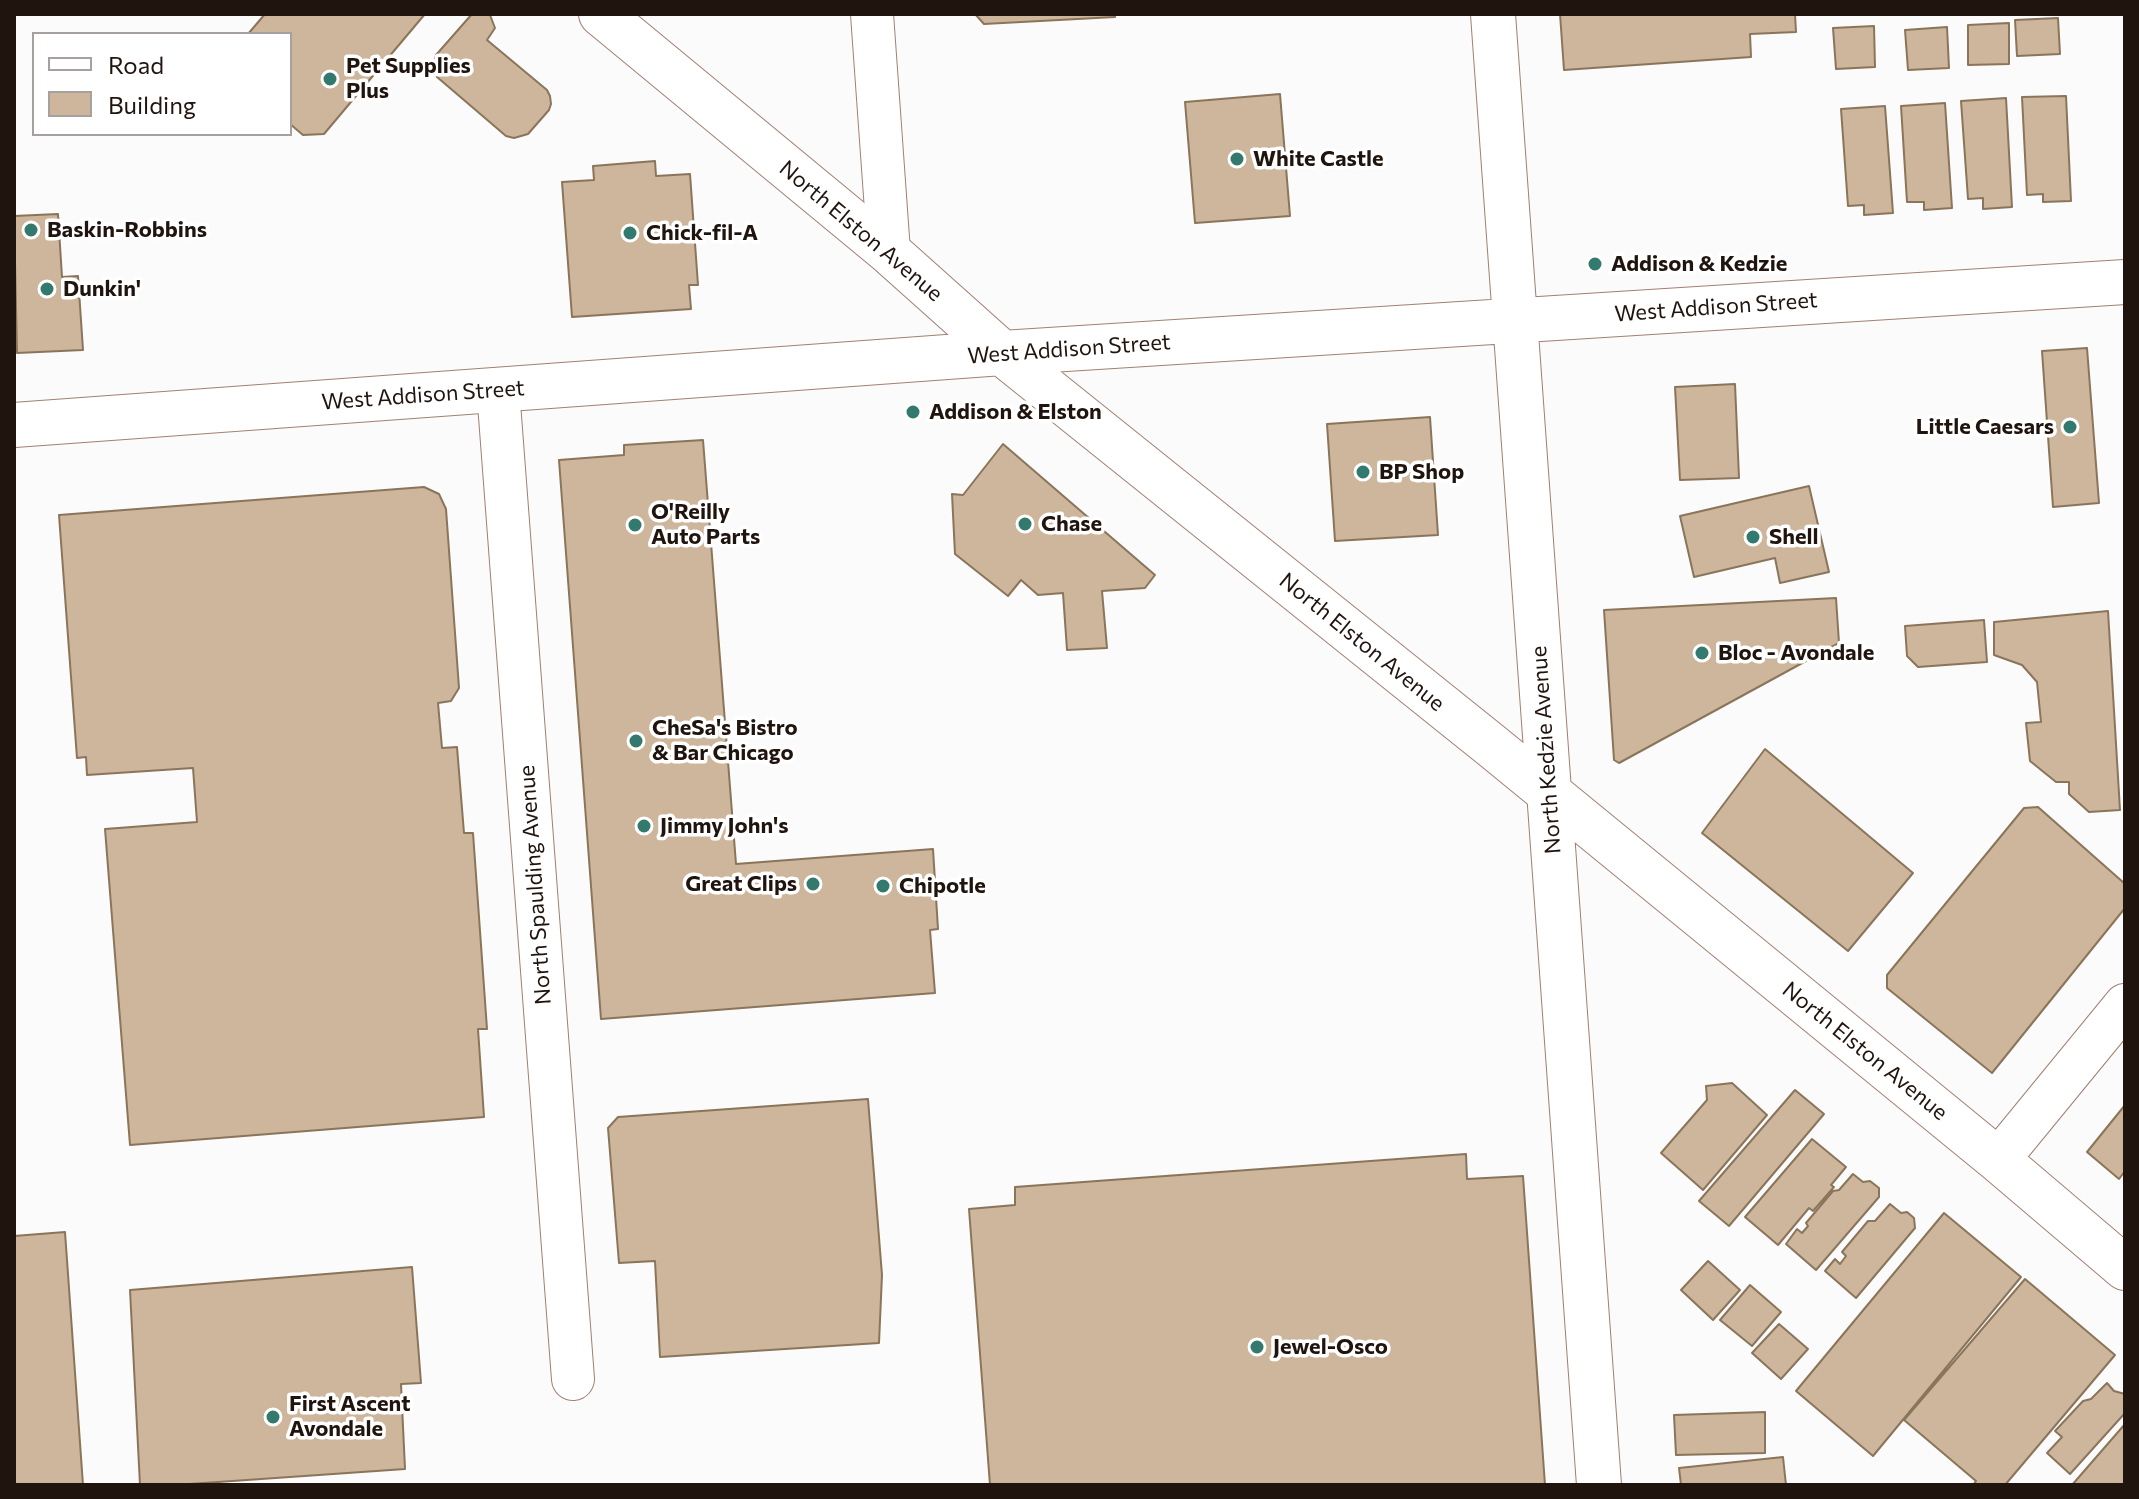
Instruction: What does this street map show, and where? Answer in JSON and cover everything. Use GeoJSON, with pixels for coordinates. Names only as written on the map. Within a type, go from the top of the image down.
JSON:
{"type":"FeatureCollection","features":[{"type":"Feature","properties":{"kind":"main road","name":"North Elston Avenue"},"geometry":{"type":"LineString","coordinates":[[601,14],[889,252],[1002,353],[1549,794],[1998,1160],[2125,1268]]}},
{"type":"Feature","properties":{"kind":"main road","name":"North Kedzie Avenue"},"geometry":{"type":"LineString","coordinates":[[1493,14],[1599,1485]]}},
{"type":"Feature","properties":{"kind":"main road","name":"West Addison Street"},"geometry":{"type":"LineString","coordinates":[[14,425],[1002,353],[2125,282]]}},
{"type":"Feature","properties":{"kind":"street"},"geometry":{"type":"LineString","coordinates":[[872,14],[889,252]]}},
{"type":"Feature","properties":{"kind":"street","name":"North Spaulding Avenue"},"geometry":{"type":"LineString","coordinates":[[498,390],[573,1379]]}},
{"type":"Feature","properties":{"kind":"street"},"geometry":{"type":"LineString","coordinates":[[1998,1160],[2125,1005]]}},
{"type":"Feature","properties":{"kind":"building","name":"Pet Supplies Plus"},"geometry":{"type":"Polygon","coordinates":[[[265,14],[425,14],[324,134],[303,135],[292,126],[292,32],[250,32],[265,14]]]}},
{"type":"Feature","properties":{"kind":"building"},"geometry":{"type":"Polygon","coordinates":[[[472,14],[490,15],[495,28],[487,40],[547,90],[550,96],[549,110],[528,134],[514,138],[506,136],[437,77],[436,55],[472,14]]]}},
{"type":"Feature","properties":{"kind":"building"},"geometry":{"type":"Polygon","coordinates":[[[975,14],[1115,14],[1115,17],[984,24],[975,14]]]}},
{"type":"Feature","properties":{"kind":"building"},"geometry":{"type":"Polygon","coordinates":[[[1560,14],[1795,14],[1796,32],[1750,34],[1751,57],[1564,70],[1560,14]]]}},
{"type":"Feature","properties":{"kind":"building"},"geometry":{"type":"Polygon","coordinates":[[[2058,18],[2060,54],[2017,56],[2015,20],[2058,18]]]}},
{"type":"Feature","properties":{"kind":"building"},"geometry":{"type":"Polygon","coordinates":[[[2009,23],[2009,64],[1968,65],[1968,25],[2009,23]]]}},
{"type":"Feature","properties":{"kind":"building"},"geometry":{"type":"Polygon","coordinates":[[[1874,26],[1875,67],[1836,69],[1833,28],[1874,26]]]}},
{"type":"Feature","properties":{"kind":"building"},"geometry":{"type":"Polygon","coordinates":[[[1947,27],[1949,68],[1908,70],[1905,30],[1947,27]]]}},
{"type":"Feature","properties":{"kind":"building","name":"White Castle"},"geometry":{"type":"Polygon","coordinates":[[[1280,94],[1290,216],[1195,223],[1185,102],[1280,94]]]}},
{"type":"Feature","properties":{"kind":"building"},"geometry":{"type":"Polygon","coordinates":[[[2066,96],[2071,201],[2043,202],[2043,194],[2027,195],[2022,97],[2066,96]]]}},
{"type":"Feature","properties":{"kind":"building"},"geometry":{"type":"Polygon","coordinates":[[[2006,98],[2012,207],[1983,209],[1983,198],[1968,199],[1961,101],[2006,98]]]}},
{"type":"Feature","properties":{"kind":"building"},"geometry":{"type":"Polygon","coordinates":[[[1945,103],[1952,208],[1924,210],[1924,202],[1907,202],[1901,106],[1945,103]]]}},
{"type":"Feature","properties":{"kind":"building"},"geometry":{"type":"Polygon","coordinates":[[[1885,106],[1893,213],[1864,215],[1864,205],[1848,206],[1841,109],[1885,106]]]}},
{"type":"Feature","properties":{"kind":"building","name":"Chick-fil-A"},"geometry":{"type":"Polygon","coordinates":[[[655,161],[656,176],[690,174],[698,285],[689,285],[691,309],[572,317],[562,182],[594,180],[593,166],[655,161]]]}},
{"type":"Feature","properties":{"kind":"building","name":"Dunkin'"},"geometry":{"type":"Polygon","coordinates":[[[58,214],[62,277],[78,276],[83,350],[17,353],[14,216],[58,214]]]}},
{"type":"Feature","properties":{"kind":"building","name":"Little Caesars"},"geometry":{"type":"Polygon","coordinates":[[[2087,348],[2099,503],[2053,507],[2042,351],[2087,348]]]}},
{"type":"Feature","properties":{"kind":"building","name":"Shell"},"geometry":{"type":"Polygon","coordinates":[[[1735,384],[1739,478],[1680,480],[1675,387],[1735,384]]]}},
{"type":"Feature","properties":{"kind":"building"},"geometry":{"type":"Polygon","coordinates":[[[1430,417],[1438,535],[1335,541],[1327,424],[1430,417]]]}},
{"type":"Feature","properties":{"kind":"building"},"geometry":{"type":"Polygon","coordinates":[[[703,440],[736,864],[933,849],[938,929],[930,930],[935,993],[601,1019],[559,460],[624,455],[624,445],[703,440]]]}},
{"type":"Feature","properties":{"kind":"building","name":"Chase"},"geometry":{"type":"Polygon","coordinates":[[[1003,444],[1155,575],[1145,588],[1102,591],[1107,648],[1067,650],[1063,593],[1038,595],[1021,580],[1008,596],[955,554],[952,494],[963,495],[1003,444]]]}},
{"type":"Feature","properties":{"kind":"building","name":"Shell"},"geometry":{"type":"Polygon","coordinates":[[[1809,486],[1829,572],[1780,583],[1775,558],[1694,577],[1680,516],[1809,486]]]}},
{"type":"Feature","properties":{"kind":"building"},"geometry":{"type":"Polygon","coordinates":[[[424,487],[439,494],[446,509],[459,688],[451,701],[438,703],[442,748],[457,747],[464,833],[473,833],[487,1029],[478,1029],[484,1117],[130,1145],[105,829],[197,822],[193,768],[87,775],[86,757],[77,758],[59,515],[424,487]]]}},
{"type":"Feature","properties":{"kind":"building"},"geometry":{"type":"Polygon","coordinates":[[[1836,598],[1839,643],[1619,763],[1614,760],[1604,610],[1836,598]]]}},
{"type":"Feature","properties":{"kind":"building"},"geometry":{"type":"Polygon","coordinates":[[[2108,611],[2120,810],[2089,812],[2069,794],[2069,782],[2056,782],[2030,761],[2026,723],[2041,722],[2037,682],[2022,665],[1994,655],[1994,622],[2108,611]]]}},
{"type":"Feature","properties":{"kind":"building"},"geometry":{"type":"Polygon","coordinates":[[[1984,620],[1987,662],[1918,667],[1907,656],[1905,626],[1984,620]]]}},
{"type":"Feature","properties":{"kind":"building"},"geometry":{"type":"Polygon","coordinates":[[[1765,749],[1913,873],[1848,951],[1702,833],[1765,749]]]}},
{"type":"Feature","properties":{"kind":"building"},"geometry":{"type":"Polygon","coordinates":[[[2038,807],[2124,883],[2125,908],[1992,1073],[1887,988],[1887,975],[2024,808],[2038,807]]]}},
{"type":"Feature","properties":{"kind":"building"},"geometry":{"type":"Polygon","coordinates":[[[1732,1083],[1767,1115],[1703,1190],[1661,1153],[1707,1100],[1706,1086],[1732,1083]]]}},
{"type":"Feature","properties":{"kind":"building"},"geometry":{"type":"Polygon","coordinates":[[[1795,1090],[1824,1114],[1729,1226],[1699,1201],[1795,1090]]]}},
{"type":"Feature","properties":{"kind":"building"},"geometry":{"type":"Polygon","coordinates":[[[868,1099],[882,1275],[879,1343],[660,1357],[655,1261],[619,1263],[608,1128],[618,1117],[868,1099]]]}},
{"type":"Feature","properties":{"kind":"building"},"geometry":{"type":"Polygon","coordinates":[[[2125,1105],[2125,1171],[2119,1179],[2087,1152],[2125,1105]]]}},
{"type":"Feature","properties":{"kind":"building"},"geometry":{"type":"Polygon","coordinates":[[[1812,1139],[1846,1167],[1831,1185],[1834,1187],[1813,1211],[1809,1208],[1778,1245],[1745,1217],[1812,1139]]]}},
{"type":"Feature","properties":{"kind":"building","name":"Jewel-Osco"},"geometry":{"type":"Polygon","coordinates":[[[1466,1154],[1467,1179],[1523,1176],[1545,1485],[990,1485],[969,1209],[1015,1205],[1015,1187],[1466,1154]]]}},
{"type":"Feature","properties":{"kind":"building"},"geometry":{"type":"Polygon","coordinates":[[[1853,1174],[1879,1188],[1879,1197],[1816,1270],[1786,1244],[1797,1229],[1802,1233],[1808,1226],[1806,1223],[1833,1191],[1839,1190],[1853,1174]]]}},
{"type":"Feature","properties":{"kind":"building"},"geometry":{"type":"Polygon","coordinates":[[[1890,1204],[1914,1218],[1915,1228],[1856,1298],[1825,1271],[1835,1259],[1840,1264],[1846,1256],[1842,1252],[1868,1221],[1875,1221],[1890,1204]]]}},
{"type":"Feature","properties":{"kind":"building"},"geometry":{"type":"Polygon","coordinates":[[[1944,1213],[2021,1277],[1873,1456],[1796,1391],[1944,1213]]]}},
{"type":"Feature","properties":{"kind":"building"},"geometry":{"type":"Polygon","coordinates":[[[65,1232],[83,1485],[14,1485],[14,1236],[65,1232]]]}},
{"type":"Feature","properties":{"kind":"building"},"geometry":{"type":"Polygon","coordinates":[[[1708,1261],[1740,1290],[1713,1320],[1681,1290],[1708,1261]]]}},
{"type":"Feature","properties":{"kind":"building"},"geometry":{"type":"Polygon","coordinates":[[[412,1267],[421,1383],[401,1384],[405,1469],[140,1485],[130,1290],[412,1267]]]}},
{"type":"Feature","properties":{"kind":"building"},"geometry":{"type":"Polygon","coordinates":[[[2025,1279],[2115,1355],[2005,1485],[1973,1485],[1976,1481],[1904,1420],[2025,1279]]]}},
{"type":"Feature","properties":{"kind":"building"},"geometry":{"type":"Polygon","coordinates":[[[1750,1285],[1781,1312],[1752,1346],[1720,1320],[1750,1285]]]}},
{"type":"Feature","properties":{"kind":"building"},"geometry":{"type":"Polygon","coordinates":[[[1779,1324],[1808,1349],[1781,1379],[1752,1353],[1779,1324]]]}},
{"type":"Feature","properties":{"kind":"building"},"geometry":{"type":"Polygon","coordinates":[[[2107,1383],[2114,1391],[2125,1394],[2125,1413],[2070,1474],[2047,1453],[2062,1437],[2055,1431],[2083,1401],[2091,1399],[2107,1383]]]}},
{"type":"Feature","properties":{"kind":"building"},"geometry":{"type":"Polygon","coordinates":[[[1765,1412],[1765,1453],[1676,1455],[1674,1415],[1765,1412]]]}},
{"type":"Feature","properties":{"kind":"building"},"geometry":{"type":"Polygon","coordinates":[[[2125,1424],[2125,1485],[2072,1485],[2125,1424]]]}},
{"type":"Feature","properties":{"kind":"building"},"geometry":{"type":"Polygon","coordinates":[[[1783,1457],[1786,1485],[1681,1485],[1679,1468],[1783,1457]]]}},
{"type":"Feature","properties":{"kind":"place","name":"Pet Supplies Plus"},"geometry":{"type":"Point","coordinates":[330,79]}},
{"type":"Feature","properties":{"kind":"place","name":"White Castle"},"geometry":{"type":"Point","coordinates":[1237,159]}},
{"type":"Feature","properties":{"kind":"place","name":"Baskin-Robbins"},"geometry":{"type":"Point","coordinates":[31,230]}},
{"type":"Feature","properties":{"kind":"place","name":"Chick-fil-A"},"geometry":{"type":"Point","coordinates":[630,233]}},
{"type":"Feature","properties":{"kind":"place","name":"Addison & Kedzie"},"geometry":{"type":"Point","coordinates":[1595,264]}},
{"type":"Feature","properties":{"kind":"place","name":"Dunkin'"},"geometry":{"type":"Point","coordinates":[47,289]}},
{"type":"Feature","properties":{"kind":"place","name":"Addison & Elston"},"geometry":{"type":"Point","coordinates":[913,412]}},
{"type":"Feature","properties":{"kind":"place","name":"Little Caesars"},"geometry":{"type":"Point","coordinates":[2070,427]}},
{"type":"Feature","properties":{"kind":"place","name":"BP Shop"},"geometry":{"type":"Point","coordinates":[1363,472]}},
{"type":"Feature","properties":{"kind":"place","name":"Chase"},"geometry":{"type":"Point","coordinates":[1025,524]}},
{"type":"Feature","properties":{"kind":"place","name":"O'Reilly Auto Parts"},"geometry":{"type":"Point","coordinates":[635,525]}},
{"type":"Feature","properties":{"kind":"place","name":"Shell"},"geometry":{"type":"Point","coordinates":[1753,537]}},
{"type":"Feature","properties":{"kind":"place","name":"Bloc - Avondale"},"geometry":{"type":"Point","coordinates":[1702,653]}},
{"type":"Feature","properties":{"kind":"place","name":"CheSa's Bistro & Bar Chicago"},"geometry":{"type":"Point","coordinates":[636,741]}},
{"type":"Feature","properties":{"kind":"place","name":"Jimmy John's"},"geometry":{"type":"Point","coordinates":[644,826]}},
{"type":"Feature","properties":{"kind":"place","name":"Great Clips"},"geometry":{"type":"Point","coordinates":[813,884]}},
{"type":"Feature","properties":{"kind":"place","name":"Chipotle"},"geometry":{"type":"Point","coordinates":[883,886]}},
{"type":"Feature","properties":{"kind":"place","name":"Jewel-Osco"},"geometry":{"type":"Point","coordinates":[1257,1347]}},
{"type":"Feature","properties":{"kind":"place","name":"First Ascent Avondale"},"geometry":{"type":"Point","coordinates":[273,1417]}}]}
